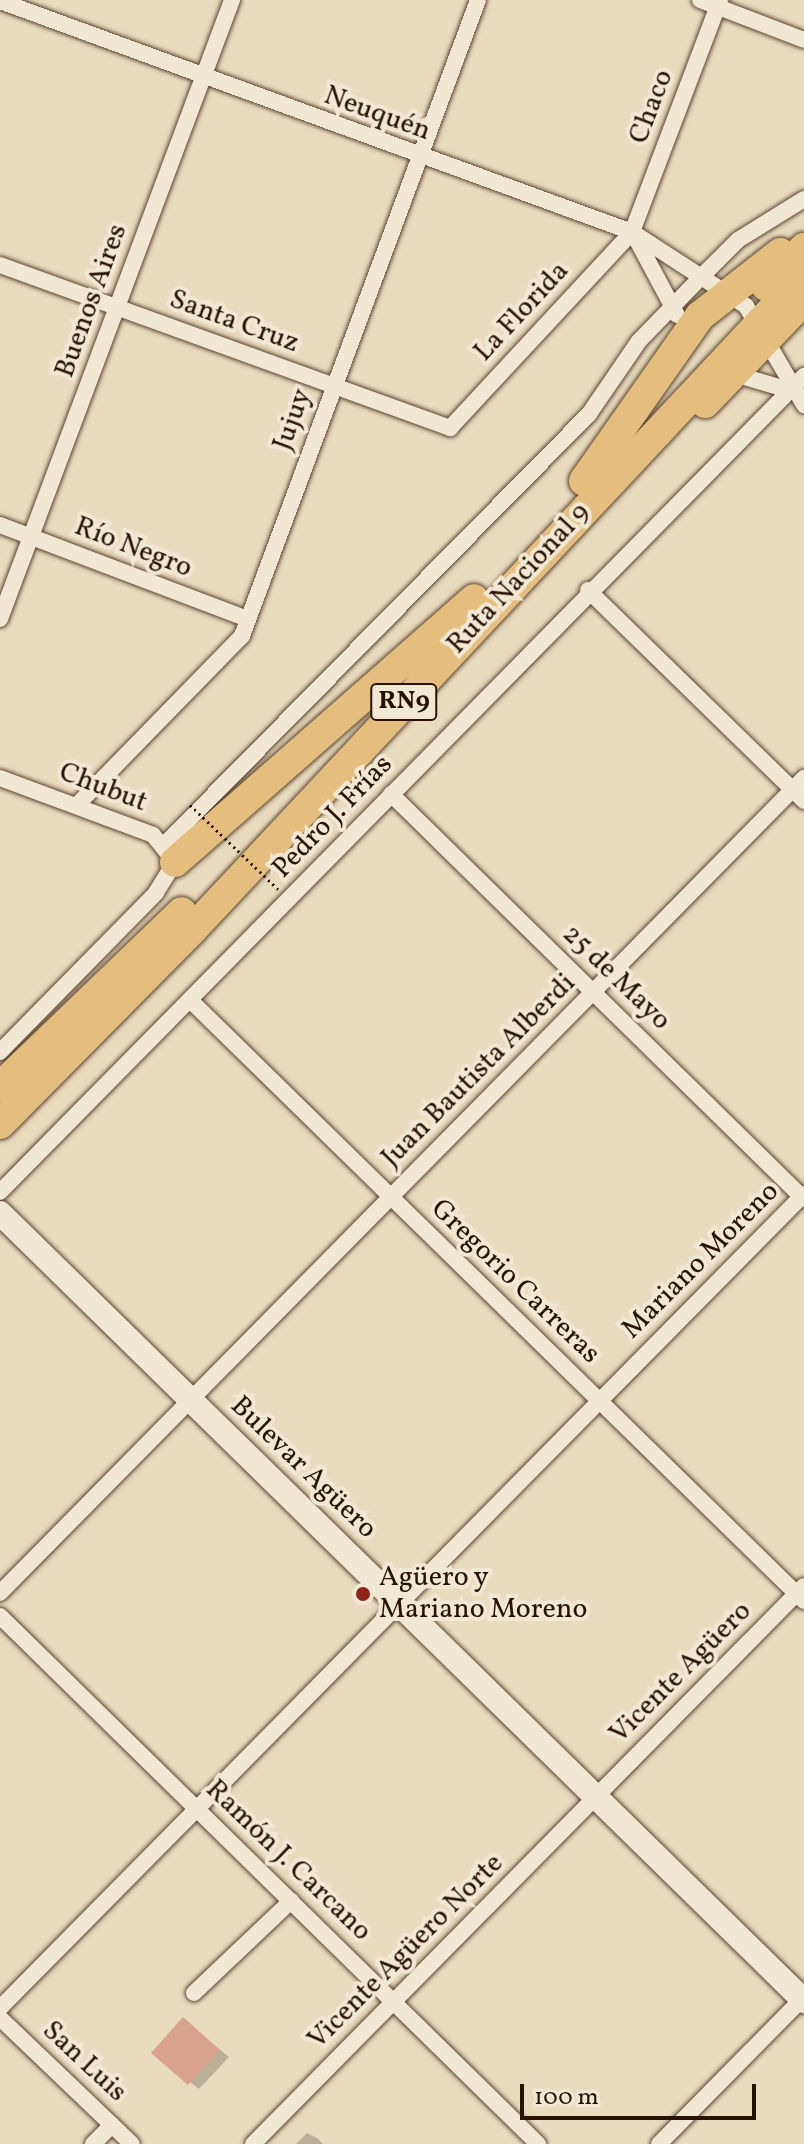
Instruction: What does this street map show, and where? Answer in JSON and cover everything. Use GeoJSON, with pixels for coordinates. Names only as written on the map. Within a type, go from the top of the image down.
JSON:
{"type":"FeatureCollection","features":[{"type":"Feature","properties":{"kind":"highway"},"geometry":{"type":"LineString","coordinates":[[622,469],[738,375],[742,307],[804,235]]}},
{"type":"Feature","properties":{"kind":"highway","name":"Ruta Nacional 9"},"geometry":{"type":"LineString","coordinates":[[0,1087],[176,919],[742,307],[804,248]]}},
{"type":"Feature","properties":{"kind":"highway","name":"Ruta Nacional 9"},"geometry":{"type":"LineString","coordinates":[[0,1124],[191,931],[622,469],[742,307],[804,276]]}},
{"type":"Feature","properties":{"kind":"highway"},"geometry":{"type":"LineString","coordinates":[[584,481],[687,334],[742,307],[804,300]]}},
{"type":"Feature","properties":{"kind":"highway"},"geometry":{"type":"LineString","coordinates":[[171,853],[474,599]]}},
{"type":"Feature","properties":{"kind":"main road","name":"Bulevar Agüero"},"geometry":{"type":"LineString","coordinates":[[0,1213],[803,1999]]}},
{"type":"Feature","properties":{"kind":"street","name":"Buenos Aires"},"geometry":{"type":"LineString","coordinates":[[0,619],[232,0]]}},
{"type":"Feature","properties":{"kind":"street","name":"Jujuy"},"geometry":{"type":"LineString","coordinates":[[77,805],[230,651],[248,619],[333,386],[422,158],[478,0]]}},
{"type":"Feature","properties":{"kind":"street"},"geometry":{"type":"LineString","coordinates":[[700,0],[719,3],[804,40]]}},
{"type":"Feature","properties":{"kind":"street","name":"Neuquén"},"geometry":{"type":"LineString","coordinates":[[0,1],[422,158],[632,232],[742,307]]}},
{"type":"Feature","properties":{"kind":"street","name":"Chaco"},"geometry":{"type":"LineString","coordinates":[[632,232],[719,3]]}},
{"type":"Feature","properties":{"kind":"street"},"geometry":{"type":"LineString","coordinates":[[804,199],[738,240],[742,307],[789,390],[804,405]]}},
{"type":"Feature","properties":{"kind":"street"},"geometry":{"type":"LineString","coordinates":[[632,232],[687,334]]}},
{"type":"Feature","properties":{"kind":"street","name":"La Florida"},"geometry":{"type":"LineString","coordinates":[[450,428],[632,232]]}},
{"type":"Feature","properties":{"kind":"street","name":"Santa Cruz"},"geometry":{"type":"LineString","coordinates":[[0,265],[450,428]]}},
{"type":"Feature","properties":{"kind":"street"},"geometry":{"type":"LineString","coordinates":[[0,1052],[156,893],[171,853],[589,414],[639,341],[673,306],[742,307]]}},
{"type":"Feature","properties":{"kind":"street"},"geometry":{"type":"LineString","coordinates":[[738,375],[789,390]]}},
{"type":"Feature","properties":{"kind":"street","name":"Pedro J. Frías"},"geometry":{"type":"LineString","coordinates":[[0,1192],[588,590],[804,376]]}},
{"type":"Feature","properties":{"kind":"street","name":"Río Negro"},"geometry":{"type":"LineString","coordinates":[[0,525],[248,619]]}},
{"type":"Feature","properties":{"kind":"street"},"geometry":{"type":"LineString","coordinates":[[588,590],[800,790]]}},
{"type":"Feature","properties":{"kind":"street","name":"Chubut"},"geometry":{"type":"LineString","coordinates":[[0,778],[77,805],[171,853]]}},
{"type":"Feature","properties":{"kind":"street","name":"Juan Bautista Alberdi"},"geometry":{"type":"LineString","coordinates":[[0,1593],[593,992],[800,790]]}},
{"type":"Feature","properties":{"kind":"street","name":"25 de Mayo"},"geometry":{"type":"LineString","coordinates":[[391,794],[803,1196]]}},
{"type":"Feature","properties":{"kind":"street","name":"Gregorio Carreras"},"geometry":{"type":"LineString","coordinates":[[190,1000],[599,1401],[801,1594]]}},
{"type":"Feature","properties":{"kind":"street","name":"Mariano Moreno"},"geometry":{"type":"LineString","coordinates":[[0,2008],[803,1196]]}},
{"type":"Feature","properties":{"kind":"street","name":"Vicente Agüero"},"geometry":{"type":"LineString","coordinates":[[595,1797],[801,1594]]}},
{"type":"Feature","properties":{"kind":"street","name":"Ramón J. Carcano"},"geometry":{"type":"LineString","coordinates":[[0,1616],[538,2144]]}},
{"type":"Feature","properties":{"kind":"street","name":"Vicente Agüero Norte"},"geometry":{"type":"LineString","coordinates":[[253,2144],[595,1797]]}},
{"type":"Feature","properties":{"kind":"street"},"geometry":{"type":"LineString","coordinates":[[194,1993],[291,1901]]}},
{"type":"Feature","properties":{"kind":"street"},"geometry":{"type":"LineString","coordinates":[[659,2144],[803,1999]]}},
{"type":"Feature","properties":{"kind":"street","name":"San Luis"},"geometry":{"type":"LineString","coordinates":[[0,2018],[132,2144]]}},
{"type":"Feature","properties":{"kind":"street"},"geometry":{"type":"LineString","coordinates":[[93,2144],[112,2125]]}},
{"type":"Feature","properties":{"kind":"path"},"geometry":{"type":"LineString","coordinates":[[190,805],[278,889]]}},
{"type":"Feature","properties":{"kind":"building"},"geometry":{"type":"Polygon","coordinates":[[[183,2017],[220,2050],[188,2085],[151,2053],[183,2017]]]}},
{"type":"Feature","properties":{"kind":"place","name":"Agüero y Mariano Moreno"},"geometry":{"type":"Point","coordinates":[363,1594]}}]}
